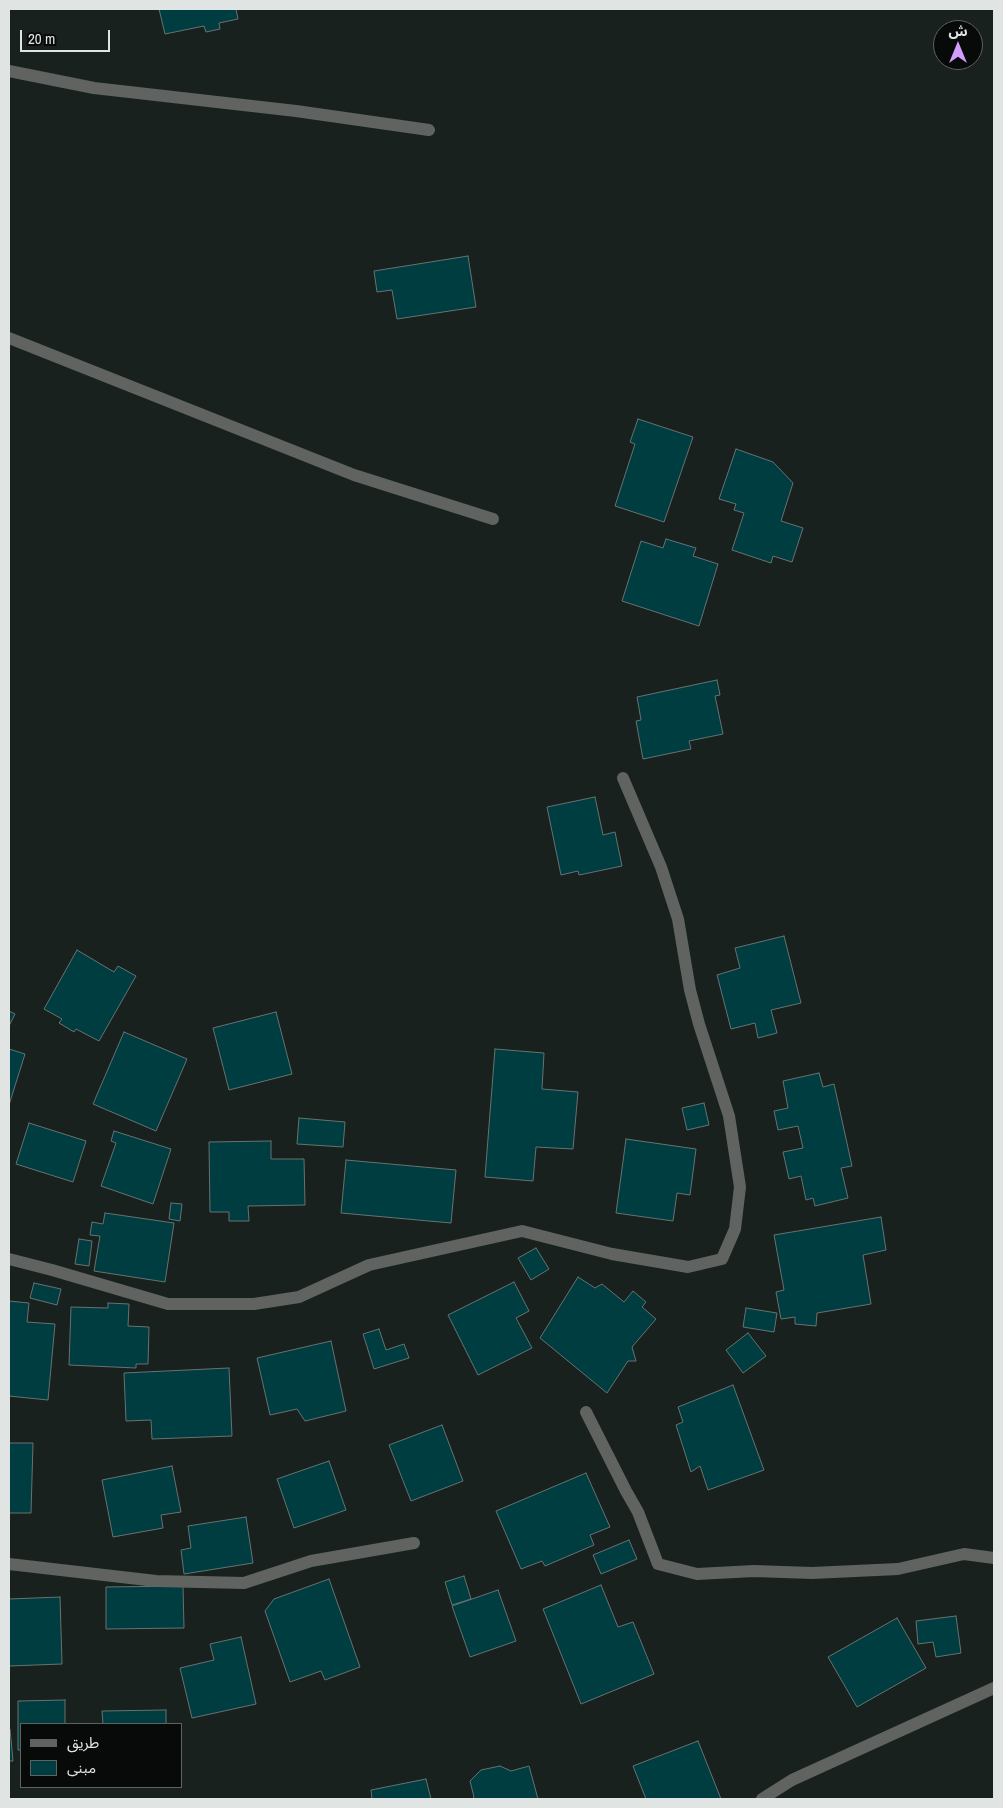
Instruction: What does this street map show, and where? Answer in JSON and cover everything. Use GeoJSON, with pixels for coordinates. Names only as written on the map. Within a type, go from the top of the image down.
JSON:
{"type":"FeatureCollection","features":[{"type":"Feature","properties":{"kind":"street"},"geometry":{"type":"LineString","coordinates":[[9,71],[94,88],[296,111],[429,130]]}},
{"type":"Feature","properties":{"kind":"street"},"geometry":{"type":"LineString","coordinates":[[9,338],[354,475],[493,520]]}},
{"type":"Feature","properties":{"kind":"street"},"geometry":{"type":"LineString","coordinates":[[9,1259],[168,1304],[254,1304],[299,1297],[369,1265],[522,1231],[612,1254],[688,1267],[722,1259],[735,1229],[740,1187],[729,1116],[690,990],[678,919],[664,875],[623,778]]}},
{"type":"Feature","properties":{"kind":"street"},"geometry":{"type":"LineString","coordinates":[[586,1412],[638,1512],[658,1564],[697,1574],[754,1571],[812,1573],[898,1570],[964,1554],[994,1558]]}},
{"type":"Feature","properties":{"kind":"street"},"geometry":{"type":"LineString","coordinates":[[9,1564],[156,1581],[244,1583],[311,1560],[414,1543]]}},
{"type":"Feature","properties":{"kind":"street"},"geometry":{"type":"LineString","coordinates":[[762,1799],[792,1780],[994,1688]]}},
{"type":"Feature","properties":{"kind":"building"},"geometry":{"type":"Polygon","coordinates":[[[159,9],[236,9],[238,19],[219,23],[220,29],[206,32],[204,26],[165,34],[159,9]]]}},
{"type":"Feature","properties":{"kind":"building"},"geometry":{"type":"Polygon","coordinates":[[[468,256],[476,307],[397,319],[392,290],[377,292],[374,271],[468,256]]]}},
{"type":"Feature","properties":{"kind":"building"},"geometry":{"type":"Polygon","coordinates":[[[638,419],[693,437],[664,522],[615,506],[635,444],[630,442],[638,419]]]}},
{"type":"Feature","properties":{"kind":"building"},"geometry":{"type":"Polygon","coordinates":[[[736,449],[773,462],[793,483],[781,521],[803,528],[792,562],[773,556],[771,563],[732,550],[744,513],[734,510],[736,504],[719,499],[736,449]]]}},
{"type":"Feature","properties":{"kind":"building"},"geometry":{"type":"Polygon","coordinates":[[[666,539],[696,548],[693,556],[718,564],[699,626],[622,601],[641,541],[663,548],[666,539]]]}},
{"type":"Feature","properties":{"kind":"building"},"geometry":{"type":"Polygon","coordinates":[[[717,680],[720,695],[715,696],[723,734],[689,741],[691,749],[643,759],[636,721],[641,720],[637,697],[717,680]]]}},
{"type":"Feature","properties":{"kind":"building"},"geometry":{"type":"Polygon","coordinates":[[[595,797],[603,835],[615,832],[622,866],[579,875],[578,871],[561,875],[547,807],[595,797]]]}},
{"type":"Feature","properties":{"kind":"building"},"geometry":{"type":"Polygon","coordinates":[[[784,936],[801,1003],[771,1010],[777,1033],[758,1038],[755,1023],[731,1029],[717,975],[740,968],[735,948],[784,936]]]}},
{"type":"Feature","properties":{"kind":"building"},"geometry":{"type":"Polygon","coordinates":[[[77,950],[114,972],[118,966],[136,976],[99,1041],[76,1029],[74,1032],[59,1023],[62,1019],[44,1009],[77,950]]]}},
{"type":"Feature","properties":{"kind":"building"},"geometry":{"type":"Polygon","coordinates":[[[9,1011],[15,1014],[9,1026],[9,1011]]]}},
{"type":"Feature","properties":{"kind":"building"},"geometry":{"type":"Polygon","coordinates":[[[276,1012],[292,1074],[229,1090],[213,1028],[276,1012]]]}},
{"type":"Feature","properties":{"kind":"building"},"geometry":{"type":"Polygon","coordinates":[[[124,1032],[187,1059],[156,1131],[93,1104],[124,1032]]]}},
{"type":"Feature","properties":{"kind":"building"},"geometry":{"type":"Polygon","coordinates":[[[9,1049],[25,1054],[9,1105],[9,1049]]]}},
{"type":"Feature","properties":{"kind":"building"},"geometry":{"type":"Polygon","coordinates":[[[495,1049],[544,1053],[542,1089],[578,1092],[573,1149],[536,1147],[533,1181],[485,1177],[495,1049]]]}},
{"type":"Feature","properties":{"kind":"building"},"geometry":{"type":"Polygon","coordinates":[[[819,1073],[823,1087],[834,1084],[852,1166],[841,1168],[848,1198],[815,1206],[813,1198],[806,1200],[801,1176],[789,1179],[783,1152],[803,1148],[798,1126],[778,1130],[774,1111],[788,1108],[783,1081],[819,1073]]]}},
{"type":"Feature","properties":{"kind":"building"},"geometry":{"type":"Polygon","coordinates":[[[704,1103],[709,1125],[687,1130],[682,1108],[704,1103]]]}},
{"type":"Feature","properties":{"kind":"building"},"geometry":{"type":"Polygon","coordinates":[[[299,1118],[345,1122],[343,1147],[297,1144],[299,1118]]]}},
{"type":"Feature","properties":{"kind":"building"},"geometry":{"type":"Polygon","coordinates":[[[29,1123],[86,1141],[73,1182],[16,1164],[29,1123]]]}},
{"type":"Feature","properties":{"kind":"building"},"geometry":{"type":"Polygon","coordinates":[[[114,1131],[171,1149],[153,1204],[101,1186],[116,1143],[111,1141],[114,1131]]]}},
{"type":"Feature","properties":{"kind":"building"},"geometry":{"type":"Polygon","coordinates":[[[626,1139],[696,1149],[690,1195],[677,1193],[673,1221],[616,1213],[626,1139]]]}},
{"type":"Feature","properties":{"kind":"building"},"geometry":{"type":"Polygon","coordinates":[[[271,1141],[271,1159],[304,1159],[305,1205],[248,1206],[249,1221],[229,1221],[229,1212],[210,1212],[209,1142],[271,1141]]]}},
{"type":"Feature","properties":{"kind":"building"},"geometry":{"type":"Polygon","coordinates":[[[346,1160],[456,1170],[451,1223],[341,1213],[346,1160]]]}},
{"type":"Feature","properties":{"kind":"building"},"geometry":{"type":"Polygon","coordinates":[[[171,1203],[182,1204],[180,1221],[169,1219],[171,1203]]]}},
{"type":"Feature","properties":{"kind":"building"},"geometry":{"type":"Polygon","coordinates":[[[105,1213],[174,1223],[165,1282],[94,1271],[100,1236],[90,1235],[92,1222],[103,1224],[105,1213]]]}},
{"type":"Feature","properties":{"kind":"building"},"geometry":{"type":"Polygon","coordinates":[[[881,1217],[886,1250],[863,1255],[871,1304],[817,1313],[816,1326],[795,1324],[795,1317],[781,1319],[776,1292],[784,1290],[774,1235],[881,1217]]]}},
{"type":"Feature","properties":{"kind":"building"},"geometry":{"type":"Polygon","coordinates":[[[79,1239],[92,1241],[89,1266],[75,1264],[79,1239]]]}},
{"type":"Feature","properties":{"kind":"building"},"geometry":{"type":"Polygon","coordinates":[[[536,1248],[549,1269],[531,1280],[518,1258],[536,1248]]]}},
{"type":"Feature","properties":{"kind":"building"},"geometry":{"type":"Polygon","coordinates":[[[578,1277],[595,1288],[602,1284],[624,1302],[633,1291],[646,1302],[642,1307],[656,1319],[632,1347],[636,1361],[628,1361],[607,1393],[540,1338],[578,1277]]]}},
{"type":"Feature","properties":{"kind":"building"},"geometry":{"type":"Polygon","coordinates":[[[514,1282],[529,1311],[516,1318],[532,1348],[478,1375],[448,1315],[514,1282]]]}},
{"type":"Feature","properties":{"kind":"building"},"geometry":{"type":"Polygon","coordinates":[[[34,1283],[61,1289],[57,1305],[30,1298],[34,1283]]]}},
{"type":"Feature","properties":{"kind":"building"},"geometry":{"type":"Polygon","coordinates":[[[9,1301],[29,1303],[27,1322],[55,1324],[48,1400],[9,1396],[9,1301]]]}},
{"type":"Feature","properties":{"kind":"building"},"geometry":{"type":"Polygon","coordinates":[[[108,1303],[129,1304],[128,1326],[149,1327],[148,1364],[136,1364],[136,1368],[69,1365],[71,1307],[108,1308],[108,1303]]]}},
{"type":"Feature","properties":{"kind":"building"},"geometry":{"type":"Polygon","coordinates":[[[746,1308],[777,1313],[774,1332],[743,1327],[746,1308]]]}},
{"type":"Feature","properties":{"kind":"building"},"geometry":{"type":"Polygon","coordinates":[[[379,1329],[386,1350],[404,1344],[409,1358],[374,1369],[363,1334],[379,1329]]]}},
{"type":"Feature","properties":{"kind":"building"},"geometry":{"type":"Polygon","coordinates":[[[748,1333],[766,1356],[743,1373],[726,1350],[748,1333]]]}},
{"type":"Feature","properties":{"kind":"building"},"geometry":{"type":"Polygon","coordinates":[[[331,1341],[346,1411],[305,1421],[297,1409],[270,1415],[257,1358],[331,1341]]]}},
{"type":"Feature","properties":{"kind":"building"},"geometry":{"type":"Polygon","coordinates":[[[229,1368],[232,1436],[152,1439],[151,1420],[126,1421],[124,1373],[229,1368]]]}},
{"type":"Feature","properties":{"kind":"building"},"geometry":{"type":"Polygon","coordinates":[[[733,1385],[764,1470],[708,1490],[700,1466],[691,1472],[676,1425],[683,1422],[678,1407],[733,1385]]]}},
{"type":"Feature","properties":{"kind":"building"},"geometry":{"type":"Polygon","coordinates":[[[442,1425],[463,1481],[411,1501],[389,1445],[442,1425]]]}},
{"type":"Feature","properties":{"kind":"building"},"geometry":{"type":"Polygon","coordinates":[[[9,1443],[33,1443],[31,1513],[9,1513],[9,1443]]]}},
{"type":"Feature","properties":{"kind":"building"},"geometry":{"type":"Polygon","coordinates":[[[329,1461],[346,1510],[294,1528],[277,1479],[329,1461]]]}},
{"type":"Feature","properties":{"kind":"building"},"geometry":{"type":"Polygon","coordinates":[[[172,1466],[181,1512],[161,1515],[163,1528],[113,1537],[102,1480],[172,1466]]]}},
{"type":"Feature","properties":{"kind":"building"},"geometry":{"type":"Polygon","coordinates":[[[586,1473],[610,1527],[590,1535],[594,1545],[545,1566],[542,1561],[521,1569],[496,1511],[586,1473]]]}},
{"type":"Feature","properties":{"kind":"building"},"geometry":{"type":"Polygon","coordinates":[[[246,1517],[253,1563],[184,1574],[181,1550],[191,1548],[188,1526],[246,1517]]]}},
{"type":"Feature","properties":{"kind":"building"},"geometry":{"type":"Polygon","coordinates":[[[629,1540],[637,1559],[601,1574],[593,1555],[629,1540]]]}},
{"type":"Feature","properties":{"kind":"building"},"geometry":{"type":"Polygon","coordinates":[[[464,1576],[471,1599],[452,1605],[445,1582],[464,1576]]]}},
{"type":"Feature","properties":{"kind":"building"},"geometry":{"type":"Polygon","coordinates":[[[329,1579],[360,1667],[325,1680],[321,1671],[290,1682],[265,1611],[274,1599],[329,1579]]]}},
{"type":"Feature","properties":{"kind":"building"},"geometry":{"type":"Polygon","coordinates":[[[601,1585],[618,1627],[633,1622],[654,1674],[581,1704],[543,1609],[601,1585]]]}},
{"type":"Feature","properties":{"kind":"building"},"geometry":{"type":"Polygon","coordinates":[[[183,1586],[184,1628],[106,1629],[106,1587],[183,1586]]]}},
{"type":"Feature","properties":{"kind":"building"},"geometry":{"type":"Polygon","coordinates":[[[498,1590],[516,1641],[470,1657],[452,1606],[498,1590]]]}},
{"type":"Feature","properties":{"kind":"building"},"geometry":{"type":"Polygon","coordinates":[[[60,1597],[62,1664],[9,1666],[9,1599],[60,1597]]]}},
{"type":"Feature","properties":{"kind":"building"},"geometry":{"type":"Polygon","coordinates":[[[956,1616],[961,1653],[936,1657],[933,1642],[918,1644],[916,1621],[956,1616]]]}},
{"type":"Feature","properties":{"kind":"building"},"geometry":{"type":"Polygon","coordinates":[[[897,1618],[926,1668],[857,1707],[828,1657],[897,1618]]]}},
{"type":"Feature","properties":{"kind":"building"},"geometry":{"type":"Polygon","coordinates":[[[241,1637],[256,1704],[192,1718],[180,1668],[214,1660],[210,1644],[241,1637]]]}},
{"type":"Feature","properties":{"kind":"building"},"geometry":{"type":"Polygon","coordinates":[[[65,1700],[65,1723],[20,1723],[20,1750],[18,1750],[18,1701],[65,1700]]]}},
{"type":"Feature","properties":{"kind":"building"},"geometry":{"type":"Polygon","coordinates":[[[166,1710],[166,1723],[103,1723],[102,1711],[166,1710]]]}},
{"type":"Feature","properties":{"kind":"building"},"geometry":{"type":"Polygon","coordinates":[[[10,1729],[13,1761],[9,1761],[10,1729]]]}},
{"type":"Feature","properties":{"kind":"building"},"geometry":{"type":"Polygon","coordinates":[[[698,1741],[721,1799],[646,1799],[633,1766],[698,1741]]]}},
{"type":"Feature","properties":{"kind":"building"},"geometry":{"type":"Polygon","coordinates":[[[500,1766],[511,1771],[529,1766],[538,1799],[472,1799],[474,1797],[470,1781],[481,1770],[500,1766]]]}},
{"type":"Feature","properties":{"kind":"building"},"geometry":{"type":"Polygon","coordinates":[[[426,1779],[431,1799],[372,1799],[371,1790],[426,1779]]]}}]}
